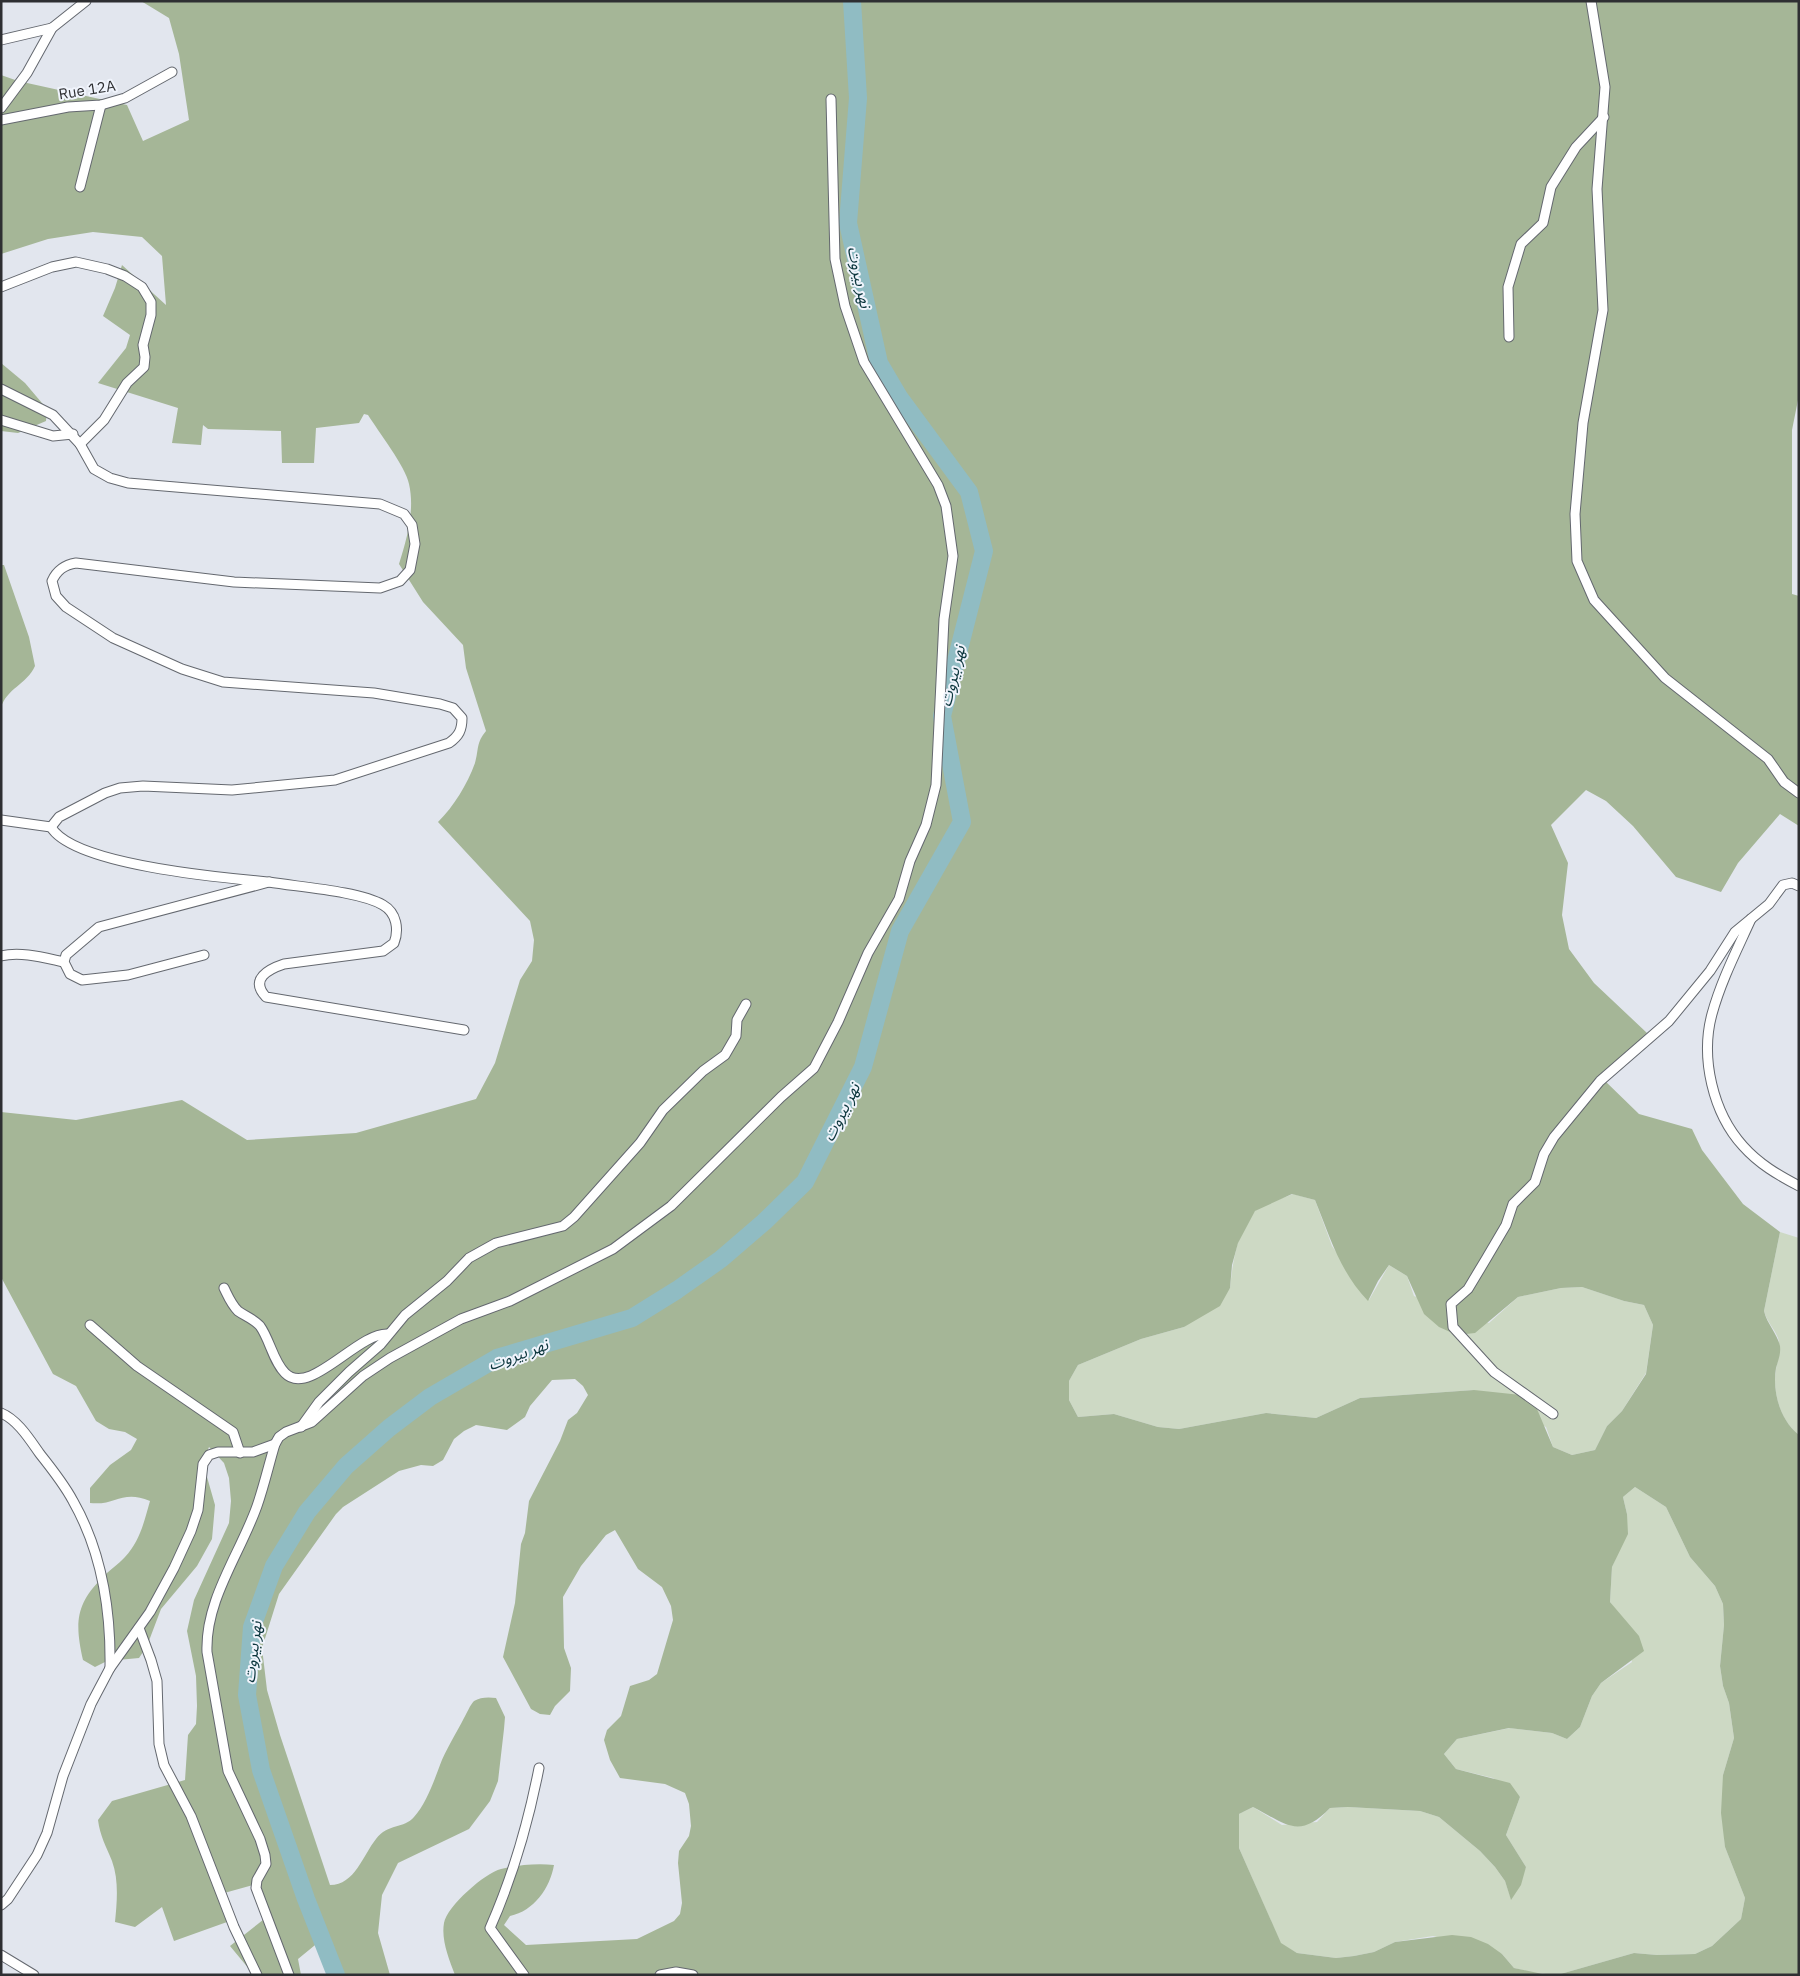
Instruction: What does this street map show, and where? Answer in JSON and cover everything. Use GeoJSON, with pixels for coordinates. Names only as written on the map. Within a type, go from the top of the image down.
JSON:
{"type":"FeatureCollection","features":[{"type":"Feature","properties":{"kind":"street"},"geometry":{"type":"LineString","coordinates":[[1,108],[27,73],[52,28],[86,1]]}},
{"type":"Feature","properties":{"kind":"street"},"geometry":{"type":"LineString","coordinates":[[1591,1],[1602,64],[1604,117],[1597,189],[1603,310],[1582,432],[1575,514],[1577,561],[1594,600],[1665,678],[1768,759],[1784,782],[1799,793]]}},
{"type":"Feature","properties":{"kind":"street"},"geometry":{"type":"LineString","coordinates":[[1,40],[52,28]]}},
{"type":"Feature","properties":{"kind":"street","name":"Rue 12A"},"geometry":{"type":"LineString","coordinates":[[1,120],[68,107],[101,105],[125,98],[172,72]]}},
{"type":"Feature","properties":{"kind":"street"},"geometry":{"type":"LineString","coordinates":[[289,1975],[256,1888],[257,1880],[266,1864],[265,1855],[260,1839],[228,1771],[207,1652],[206,1636],[208,1622],[214,1606],[257,1506],[275,1444],[279,1437],[286,1432],[312,1422],[363,1376],[390,1358],[461,1319],[510,1301],[613,1248],[672,1206],[781,1097],[814,1068],[838,1022],[868,953],[899,899],[910,861],[926,825],[936,785],[944,619],[953,556],[946,506],[938,485],[864,362],[845,306],[835,259],[831,100]]}},
{"type":"Feature","properties":{"kind":"street"},"geometry":{"type":"LineString","coordinates":[[80,187],[101,105]]}},
{"type":"Feature","properties":{"kind":"street"},"geometry":{"type":"LineString","coordinates":[[1509,337],[1508,287],[1521,244],[1543,223],[1551,187],[1576,148],[1604,117]]}},
{"type":"Feature","properties":{"kind":"street"},"geometry":{"type":"LineString","coordinates":[[1,287],[52,267],[76,262],[107,269],[125,276],[142,287],[151,302],[151,315],[142,345],[145,358],[144,367],[127,383],[104,420],[80,444]]}},
{"type":"Feature","properties":{"kind":"street"},"geometry":{"type":"LineString","coordinates":[[1,389],[53,415],[73,434],[94,469],[110,478],[128,483],[380,504],[404,514],[412,525],[415,544],[410,570],[400,581],[380,588],[234,582],[76,563],[66,565],[58,570],[52,581],[56,596],[66,606],[113,638],[204,678],[232,683],[374,694],[440,704],[452,708],[462,718],[462,728],[457,738],[449,743],[335,780],[232,790],[143,786],[120,788],[105,792],[59,817],[51,827]]}},
{"type":"Feature","properties":{"kind":"street"},"geometry":{"type":"LineString","coordinates":[[1,420],[53,436],[73,434]]}},
{"type":"Feature","properties":{"kind":"street"},"geometry":{"type":"LineString","coordinates":[[1,820],[51,827]]}},
{"type":"Feature","properties":{"kind":"street"},"geometry":{"type":"LineString","coordinates":[[51,827],[56,835],[82,850],[120,860],[215,876],[346,894],[377,903],[390,911],[396,921],[397,930],[394,943],[383,951],[284,964],[271,968],[265,972],[260,988],[266,997],[464,1030]]}},
{"type":"Feature","properties":{"kind":"street"},"geometry":{"type":"LineString","coordinates":[[204,955],[128,975],[82,980],[70,974],[64,962],[66,955],[99,927],[269,882]]}},
{"type":"Feature","properties":{"kind":"street"},"geometry":{"type":"LineString","coordinates":[[1553,1414],[1494,1372],[1453,1327],[1451,1304],[1468,1288],[1486,1259],[1506,1225],[1513,1204],[1537,1178],[1544,1154],[1554,1138],[1600,1081],[1668,1021],[1710,971],[1735,932],[1769,904],[1783,885],[1792,883],[1799,886]]}},
{"type":"Feature","properties":{"kind":"street"},"geometry":{"type":"LineString","coordinates":[[1751,919],[1711,1016],[1707,1050],[1711,1084],[1724,1117],[1743,1146],[1768,1169],[1799,1186]]}},
{"type":"Feature","properties":{"kind":"street"},"geometry":{"type":"LineString","coordinates":[[1,956],[30,956],[64,962]]}},
{"type":"Feature","properties":{"kind":"street"},"geometry":{"type":"LineString","coordinates":[[301,1427],[319,1402],[381,1344],[405,1315],[447,1281],[469,1258],[496,1243],[563,1226],[574,1217],[640,1143],[663,1110],[703,1071],[725,1055],[736,1036],[737,1020],[746,1004]]}},
{"type":"Feature","properties":{"kind":"street"},"geometry":{"type":"LineString","coordinates":[[224,1288],[239,1312],[258,1324],[269,1340],[278,1363],[285,1374],[292,1378],[306,1379],[371,1337],[388,1334]]}},
{"type":"Feature","properties":{"kind":"street"},"geometry":{"type":"LineString","coordinates":[[90,1325],[137,1366],[233,1432],[240,1452]]}},
{"type":"Feature","properties":{"kind":"street"},"geometry":{"type":"LineString","coordinates":[[1,1412],[13,1421],[38,1450],[65,1487],[84,1522],[95,1550],[108,1610],[110,1668]]}},
{"type":"Feature","properties":{"kind":"street"},"geometry":{"type":"LineString","coordinates":[[1,1905],[8,1899],[38,1856],[47,1833],[63,1776],[91,1704],[110,1668],[139,1628],[174,1568],[191,1531],[198,1510],[203,1464],[209,1455],[218,1452],[253,1452],[275,1444]]}},
{"type":"Feature","properties":{"kind":"street"},"geometry":{"type":"LineString","coordinates":[[139,1628],[157,1681],[159,1744],[164,1765],[191,1816],[234,1927],[257,1975]]}},
{"type":"Feature","properties":{"kind":"street"},"geometry":{"type":"LineString","coordinates":[[524,1975],[490,1928],[504,1894],[529,1818],[539,1768]]}},
{"type":"Feature","properties":{"kind":"street"},"geometry":{"type":"LineString","coordinates":[[1,1955],[34,1975]]}},
{"type":"Feature","properties":{"kind":"street"},"geometry":{"type":"LineString","coordinates":[[660,1975],[676,1972],[694,1975]]}},
{"type":"Feature","properties":{"kind":"green space"},"geometry":{"type":"Polygon","coordinates":[[[141,1],[1799,1],[1799,395],[1792,430],[1792,594],[1799,596],[1799,826],[1780,814],[1738,863],[1721,892],[1676,877],[1633,826],[1606,801],[1586,790],[1551,825],[1568,863],[1562,915],[1569,949],[1594,983],[1647,1033],[1603,1079],[1639,1114],[1692,1129],[1702,1150],[1743,1204],[1780,1232],[1764,1311],[1780,1346],[1775,1377],[1779,1405],[1787,1422],[1799,1435],[1799,1975],[1557,1975],[1634,1953],[1657,1955],[1695,1954],[1712,1946],[1741,1919],[1745,1898],[1725,1847],[1721,1813],[1723,1775],[1734,1738],[1729,1703],[1723,1686],[1720,1666],[1724,1625],[1723,1604],[1715,1586],[1690,1557],[1666,1507],[1635,1487],[1623,1497],[1627,1514],[1628,1534],[1612,1567],[1610,1602],[1639,1636],[1644,1651],[1601,1683],[1592,1696],[1580,1727],[1567,1739],[1552,1733],[1509,1728],[1457,1739],[1444,1754],[1456,1769],[1510,1783],[1520,1797],[1506,1835],[1526,1867],[1521,1885],[1511,1900],[1505,1881],[1495,1867],[1480,1851],[1439,1817],[1420,1811],[1348,1807],[1330,1808],[1310,1824],[1292,1826],[1253,1807],[1239,1814],[1239,1848],[1281,1943],[1297,1953],[1336,1958],[1354,1956],[1374,1952],[1395,1942],[1452,1935],[1471,1937],[1488,1944],[1502,1954],[1514,1968],[1547,1975],[455,1975],[446,1949],[443,1929],[447,1916],[459,1899],[477,1883],[501,1869],[514,1866],[554,1865],[549,1882],[540,1897],[526,1909],[510,1916],[504,1925],[526,1945],[637,1939],[674,1921],[680,1914],[682,1903],[678,1863],[679,1851],[689,1836],[691,1826],[689,1804],[685,1793],[665,1784],[620,1778],[610,1760],[604,1740],[607,1730],[621,1716],[630,1686],[649,1680],[657,1674],[673,1620],[671,1606],[662,1587],[638,1569],[615,1530],[606,1535],[581,1566],[563,1597],[564,1648],[571,1668],[570,1691],[555,1706],[550,1715],[540,1714],[531,1709],[503,1657],[515,1603],[521,1544],[525,1533],[529,1501],[560,1441],[568,1420],[577,1413],[588,1395],[583,1386],[575,1379],[552,1380],[530,1406],[525,1417],[507,1430],[476,1425],[454,1439],[443,1460],[433,1466],[421,1465],[399,1471],[343,1507],[279,1594],[262,1648],[267,1690],[330,1885],[339,1884],[352,1875],[381,1834],[410,1821],[418,1812],[429,1792],[445,1754],[474,1701],[496,1698],[505,1717],[498,1781],[490,1801],[469,1829],[398,1863],[382,1895],[378,1933],[390,1975],[329,1975],[320,1941],[298,1959],[301,1975],[254,1975],[230,1946],[268,1916],[253,1885],[217,1895],[227,1922],[174,1941],[162,1907],[135,1927],[115,1922],[116,1876],[98,1820],[112,1801],[185,1780],[188,1735],[196,1724],[197,1706],[196,1676],[187,1631],[194,1600],[229,1523],[231,1501],[229,1478],[224,1463],[209,1447],[203,1463],[215,1505],[212,1539],[197,1566],[161,1609],[147,1646],[139,1658],[107,1661],[95,1667],[83,1660],[78,1625],[82,1606],[93,1588],[130,1551],[141,1531],[150,1501],[126,1497],[106,1502],[90,1503],[90,1488],[110,1465],[131,1450],[137,1439],[125,1432],[109,1429],[96,1421],[76,1386],[53,1374],[1,1277],[1,1112],[76,1120],[182,1100],[247,1140],[356,1133],[476,1099],[495,1063],[520,980],[532,961],[534,940],[530,921],[438,822],[455,802],[464,787],[475,763],[479,743],[486,731],[466,668],[463,645],[423,602],[399,564],[411,514],[409,484],[403,468],[368,415],[364,414],[359,423],[316,428],[314,463],[282,463],[281,431],[208,429],[203,425],[201,445],[172,443],[178,408],[98,383],[126,348],[130,335],[103,316],[122,265],[166,305],[162,256],[142,237],[93,232],[48,239],[1,254],[1,75],[18,81],[127,105],[143,141],[189,120],[179,54],[169,18],[141,1]],[[1292,1194],[1255,1211],[1238,1243],[1232,1265],[1230,1288],[1220,1306],[1184,1327],[1141,1339],[1078,1365],[1069,1381],[1069,1400],[1078,1417],[1114,1414],[1158,1427],[1179,1429],[1266,1413],[1316,1418],[1360,1398],[1474,1390],[1521,1395],[1537,1409],[1553,1447],[1572,1455],[1595,1450],[1607,1426],[1622,1411],[1646,1374],[1653,1325],[1644,1305],[1624,1301],[1582,1287],[1561,1288],[1518,1297],[1475,1333],[1457,1335],[1439,1327],[1424,1314],[1407,1276],[1389,1265],[1368,1301],[1358,1290],[1343,1266],[1315,1200],[1292,1194]]]}},
{"type":"Feature","properties":{"kind":"green space"},"geometry":{"type":"Polygon","coordinates":[[[1,363],[25,383],[47,409],[46,421],[18,433],[1,431],[1,363]]]}},
{"type":"Feature","properties":{"kind":"green space"},"geometry":{"type":"Polygon","coordinates":[[[1,565],[4,565],[29,637],[35,666],[27,677],[7,696],[1,708],[1,565]]]}},
{"type":"Feature","properties":{"kind":"green space"},"geometry":{"type":"Polygon","coordinates":[[[1293,1194],[1315,1200],[1332,1246],[1369,1300],[1389,1265],[1407,1276],[1414,1296],[1489,1323],[1518,1297],[1561,1288],[1582,1287],[1624,1301],[1644,1305],[1653,1325],[1646,1373],[1622,1411],[1607,1426],[1595,1450],[1572,1455],[1553,1447],[1546,1427],[1474,1390],[1360,1398],[1316,1418],[1266,1413],[1179,1429],[1158,1427],[1114,1414],[1078,1417],[1069,1400],[1069,1381],[1078,1365],[1141,1339],[1184,1327],[1230,1288],[1232,1269],[1240,1235],[1250,1216],[1264,1205],[1293,1194]]]}},
{"type":"Feature","properties":{"kind":"green space"},"geometry":{"type":"Polygon","coordinates":[[[1780,1232],[1799,1238],[1799,1435],[1787,1422],[1779,1405],[1775,1378],[1779,1342],[1764,1311],[1780,1232]]]}},
{"type":"Feature","properties":{"kind":"green space"},"geometry":{"type":"Polygon","coordinates":[[[1635,1487],[1666,1507],[1690,1557],[1715,1586],[1723,1604],[1724,1625],[1720,1666],[1723,1686],[1729,1703],[1734,1738],[1723,1775],[1724,1830],[1725,1847],[1745,1898],[1741,1919],[1712,1946],[1695,1954],[1657,1955],[1634,1953],[1557,1975],[1535,1973],[1514,1968],[1502,1954],[1433,1936],[1395,1942],[1374,1952],[1336,1958],[1297,1953],[1281,1944],[1239,1848],[1239,1814],[1253,1807],[1282,1825],[1317,1822],[1330,1808],[1348,1807],[1420,1811],[1439,1817],[1480,1851],[1495,1867],[1505,1881],[1511,1899],[1526,1867],[1506,1835],[1520,1797],[1493,1778],[1456,1769],[1444,1754],[1457,1739],[1510,1728],[1552,1733],[1567,1739],[1580,1727],[1592,1696],[1601,1683],[1632,1662],[1620,1616],[1610,1602],[1612,1567],[1618,1553],[1627,1514],[1623,1497],[1635,1487]]]}},
{"type":"Feature","properties":{"kind":"waterway","name":"نهر بيروت"},"geometry":{"type":"LineString","coordinates":[[336,1975],[306,1899],[261,1770],[247,1695],[252,1627],[274,1566],[307,1512],[346,1466],[389,1428],[430,1397],[497,1358],[632,1318],[677,1290],[721,1259],[764,1222],[805,1182],[863,1067],[900,931],[962,822],[942,716],[984,551],[969,492],[899,397],[879,363],[848,223],[858,98],[852,1]]}}]}
